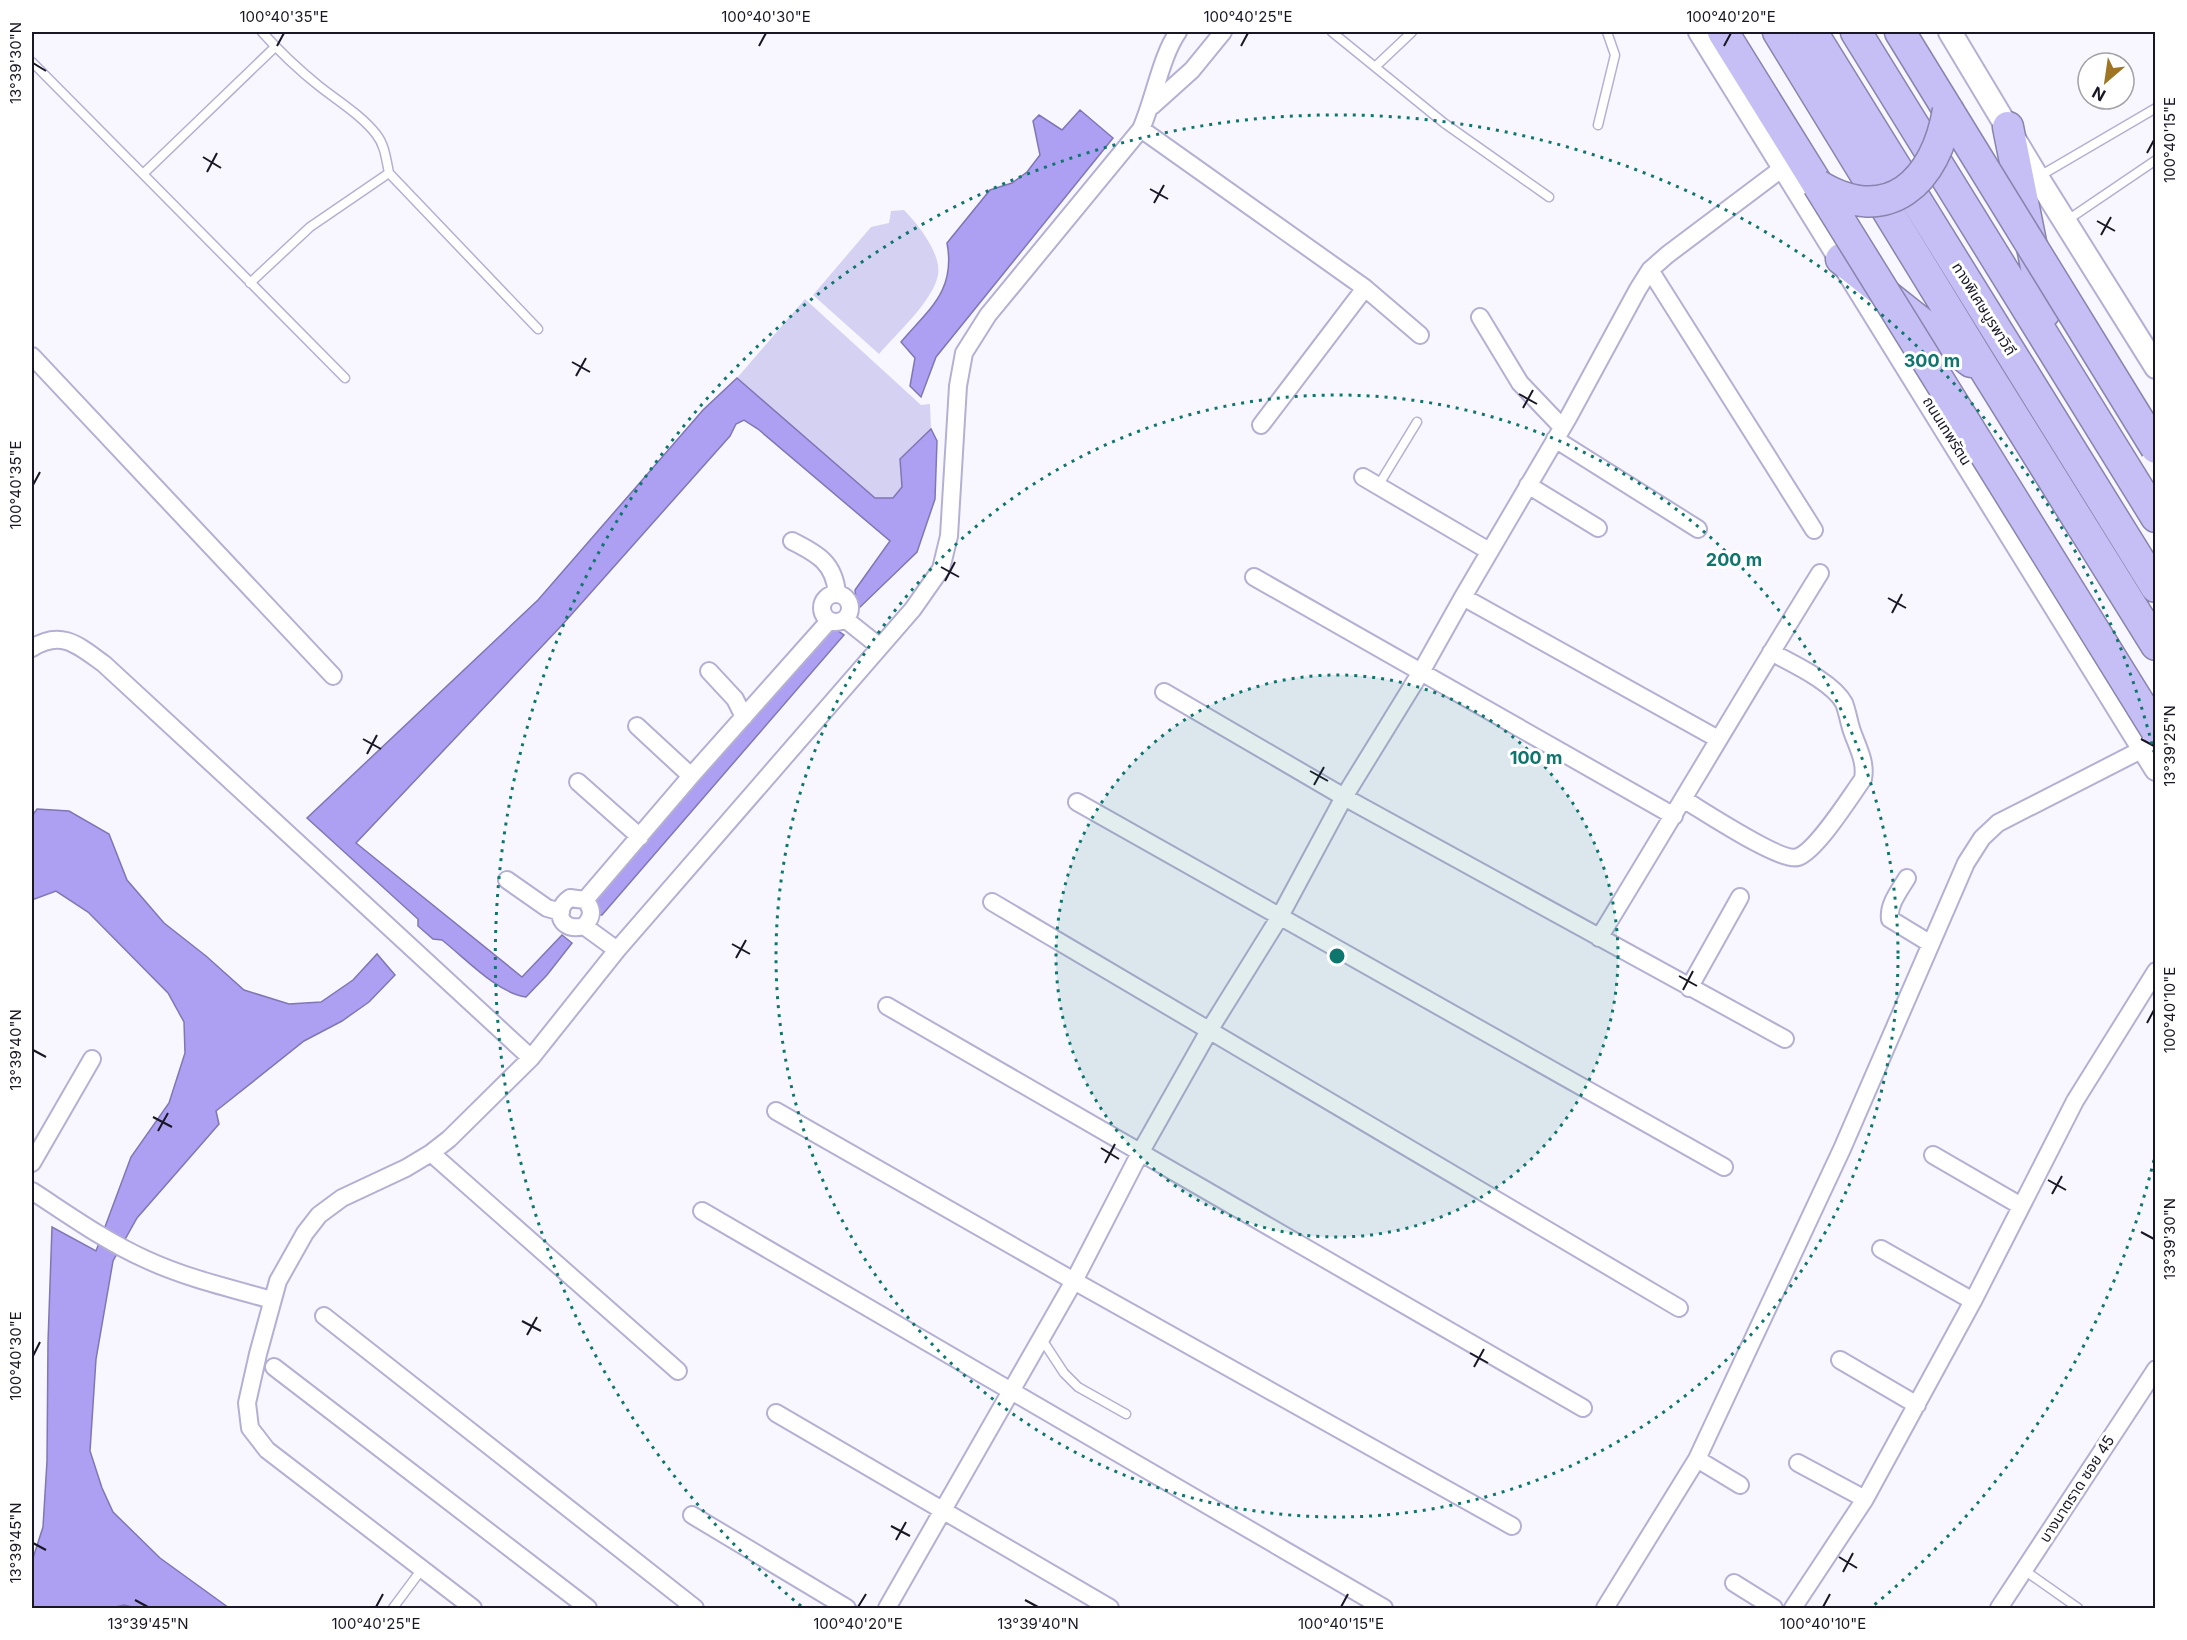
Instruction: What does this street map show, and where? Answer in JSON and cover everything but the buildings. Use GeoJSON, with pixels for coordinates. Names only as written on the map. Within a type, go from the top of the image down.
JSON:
{"type":"FeatureCollection","features":[{"type":"Feature","properties":{"kind":"highway"},"geometry":{"type":"LineString","coordinates":[[1723,32],[1818,185],[2149,739]]}},
{"type":"Feature","properties":{"kind":"highway"},"geometry":{"type":"LineString","coordinates":[[1778,32],[2156,645]]}},
{"type":"Feature","properties":{"kind":"highway","name":"ทางพิเศษบูรพาวิถี"},"geometry":{"type":"LineString","coordinates":[[1812,32],[2156,587]]}},
{"type":"Feature","properties":{"kind":"highway"},"geometry":{"type":"LineString","coordinates":[[1856,32],[2156,517]]}},
{"type":"Feature","properties":{"kind":"highway"},"geometry":{"type":"LineString","coordinates":[[1872,32],[2156,487]]}},
{"type":"Feature","properties":{"kind":"highway"},"geometry":{"type":"LineString","coordinates":[[1900,32],[2156,448]]}},
{"type":"Feature","properties":{"kind":"highway"},"geometry":{"type":"LineString","coordinates":[[1818,185],[1834,194],[1857,201],[1870,202],[1890,198],[1903,192],[1917,182],[1933,160],[1948,110]]}},
{"type":"Feature","properties":{"kind":"highway"},"geometry":{"type":"LineString","coordinates":[[2008,127],[2045,312]]}},
{"type":"Feature","properties":{"kind":"highway"},"geometry":{"type":"LineString","coordinates":[[1841,259],[1988,375]]}},
{"type":"Feature","properties":{"kind":"main road","name":"ถนนเทพรัตน"},"geometry":{"type":"LineString","coordinates":[[1700,32],[1841,259],[2149,739],[2156,769]]}},
{"type":"Feature","properties":{"kind":"main road"},"geometry":{"type":"LineString","coordinates":[[1950,32],[2037,177],[2156,367]]}},
{"type":"Feature","properties":{"kind":"street"},"geometry":{"type":"LineString","coordinates":[[473,1608],[267,1450],[250,1428],[247,1403],[278,1281],[305,1233],[319,1215],[342,1198],[406,1168],[431,1153],[449,1139],[531,1058],[617,950],[913,609],[942,569],[949,536],[958,386],[964,352],[988,315],[1142,129],[1174,36]]}},
{"type":"Feature","properties":{"kind":"street"},"geometry":{"type":"LineString","coordinates":[[1151,107],[1192,70],[1219,37]]}},
{"type":"Feature","properties":{"kind":"street"},"geometry":{"type":"LineString","coordinates":[[1142,129],[1365,288],[1420,335]]}},
{"type":"Feature","properties":{"kind":"street"},"geometry":{"type":"LineString","coordinates":[[887,1608],[1074,1281],[1140,1153],[1210,1029],[1280,918],[1344,797],[1421,672],[1638,289],[1650,270],[1667,255],[1784,167]]}},
{"type":"Feature","properties":{"kind":"street"},"geometry":{"type":"LineString","coordinates":[[1650,270],[1814,530]]}},
{"type":"Feature","properties":{"kind":"street"},"geometry":{"type":"LineString","coordinates":[[1262,425],[1365,288]]}},
{"type":"Feature","properties":{"kind":"street"},"geometry":{"type":"LineString","coordinates":[[1480,317],[1520,383],[1561,428],[1698,529]]}},
{"type":"Feature","properties":{"kind":"street"},"geometry":{"type":"LineString","coordinates":[[32,356],[333,676]]}},
{"type":"Feature","properties":{"kind":"street"},"geometry":{"type":"LineString","coordinates":[[1363,477],[1489,551]]}},
{"type":"Feature","properties":{"kind":"street"},"geometry":{"type":"LineString","coordinates":[[1528,485],[1598,528]]}},
{"type":"Feature","properties":{"kind":"street"},"geometry":{"type":"LineString","coordinates":[[792,541],[809,549],[833,572],[836,578],[837,594]]}},
{"type":"Feature","properties":{"kind":"street"},"geometry":{"type":"LineString","coordinates":[[1599,938],[1820,573]]}},
{"type":"Feature","properties":{"kind":"street"},"geometry":{"type":"LineString","coordinates":[[1254,577],[1674,816]]}},
{"type":"Feature","properties":{"kind":"street"},"geometry":{"type":"LineString","coordinates":[[585,900],[744,717],[837,620],[849,615],[850,604],[847,599],[837,594],[826,597],[821,607],[825,617],[837,620],[880,647]]}},
{"type":"Feature","properties":{"kind":"street"},"geometry":{"type":"LineString","coordinates":[[1462,597],[1718,738]]}},
{"type":"Feature","properties":{"kind":"street"},"geometry":{"type":"LineString","coordinates":[[32,648],[53,638],[77,644],[104,664],[531,1058]]}},
{"type":"Feature","properties":{"kind":"street"},"geometry":{"type":"LineString","coordinates":[[1683,799],[1758,845],[1793,858],[1801,856],[1814,845],[1863,779],[1865,771],[1862,754],[1843,701],[1827,685],[1771,652]]}},
{"type":"Feature","properties":{"kind":"street"},"geometry":{"type":"LineString","coordinates":[[709,671],[735,699],[744,717]]}},
{"type":"Feature","properties":{"kind":"street"},"geometry":{"type":"LineString","coordinates":[[1164,692],[1344,797],[1785,1039]]}},
{"type":"Feature","properties":{"kind":"street"},"geometry":{"type":"LineString","coordinates":[[637,726],[691,776]]}},
{"type":"Feature","properties":{"kind":"street"},"geometry":{"type":"LineString","coordinates":[[1605,1608],[1697,1459],[1842,1149],[1966,863],[1982,838],[1998,823],[2149,739]]}},
{"type":"Feature","properties":{"kind":"street"},"geometry":{"type":"LineString","coordinates":[[578,782],[640,837]]}},
{"type":"Feature","properties":{"kind":"street"},"geometry":{"type":"LineString","coordinates":[[1077,802],[1724,1167]]}},
{"type":"Feature","properties":{"kind":"street"},"geometry":{"type":"LineString","coordinates":[[1906,878],[1893,901],[1889,912],[1890,919],[1931,944]]}},
{"type":"Feature","properties":{"kind":"street"},"geometry":{"type":"LineString","coordinates":[[507,880],[547,908],[561,912]]}},
{"type":"Feature","properties":{"kind":"street"},"geometry":{"type":"LineString","coordinates":[[1689,988],[1740,897]]}},
{"type":"Feature","properties":{"kind":"street"},"geometry":{"type":"LineString","coordinates":[[570,898],[585,900],[590,906],[591,913],[589,921],[577,928],[564,923],[561,912],[564,902],[570,898]]}},
{"type":"Feature","properties":{"kind":"street"},"geometry":{"type":"LineString","coordinates":[[992,902],[1679,1308]]}},
{"type":"Feature","properties":{"kind":"street"},"geometry":{"type":"LineString","coordinates":[[584,926],[617,950]]}},
{"type":"Feature","properties":{"kind":"street"},"geometry":{"type":"LineString","coordinates":[[1793,1608],[1865,1499],[1973,1301],[2074,1101],[2156,970]]}},
{"type":"Feature","properties":{"kind":"street"},"geometry":{"type":"LineString","coordinates":[[888,1006],[1583,1408]]}},
{"type":"Feature","properties":{"kind":"street"},"geometry":{"type":"LineString","coordinates":[[32,1163],[92,1059]]}},
{"type":"Feature","properties":{"kind":"street"},"geometry":{"type":"LineString","coordinates":[[776,1111],[1512,1526]]}},
{"type":"Feature","properties":{"kind":"street"},"geometry":{"type":"LineString","coordinates":[[431,1153],[678,1371]]}},
{"type":"Feature","properties":{"kind":"street"},"geometry":{"type":"LineString","coordinates":[[1933,1155],[2021,1206]]}},
{"type":"Feature","properties":{"kind":"street"},"geometry":{"type":"LineString","coordinates":[[32,1191],[118,1246],[147,1260],[188,1277],[272,1300]]}},
{"type":"Feature","properties":{"kind":"street"},"geometry":{"type":"LineString","coordinates":[[702,1211],[1384,1608]]}},
{"type":"Feature","properties":{"kind":"street"},"geometry":{"type":"LineString","coordinates":[[1881,1249],[1973,1301]]}},
{"type":"Feature","properties":{"kind":"street"},"geometry":{"type":"LineString","coordinates":[[324,1316],[695,1608]]}},
{"type":"Feature","properties":{"kind":"street"},"geometry":{"type":"LineString","coordinates":[[1840,1360],[1917,1405]]}},
{"type":"Feature","properties":{"kind":"street"},"geometry":{"type":"LineString","coordinates":[[274,1366],[588,1608]]}},
{"type":"Feature","properties":{"kind":"street","name":"บางนาตราด ซอย 45"},"geometry":{"type":"LineString","coordinates":[[1999,1608],[2156,1369]]}},
{"type":"Feature","properties":{"kind":"street"},"geometry":{"type":"LineString","coordinates":[[776,1413],[1110,1608]]}},
{"type":"Feature","properties":{"kind":"street"},"geometry":{"type":"LineString","coordinates":[[1697,1459],[1740,1485]]}},
{"type":"Feature","properties":{"kind":"street"},"geometry":{"type":"LineString","coordinates":[[1798,1463],[1865,1499]]}},
{"type":"Feature","properties":{"kind":"street"},"geometry":{"type":"LineString","coordinates":[[692,1515],[847,1608]]}},
{"type":"Feature","properties":{"kind":"street"},"geometry":{"type":"LineString","coordinates":[[1734,1583],[1774,1608]]}},
{"type":"Feature","properties":{"kind":"lane"},"geometry":{"type":"LineString","coordinates":[[262,32],[275,47],[350,109],[377,135],[385,152],[388,173],[538,329]]}},
{"type":"Feature","properties":{"kind":"lane"},"geometry":{"type":"LineString","coordinates":[[1332,32],[1444,123],[1549,197]]}},
{"type":"Feature","properties":{"kind":"lane"},"geometry":{"type":"LineString","coordinates":[[1375,67],[1412,32]]}},
{"type":"Feature","properties":{"kind":"lane"},"geometry":{"type":"LineString","coordinates":[[1598,125],[1615,55],[1607,32]]}},
{"type":"Feature","properties":{"kind":"lane"},"geometry":{"type":"LineString","coordinates":[[143,174],[275,47]]}},
{"type":"Feature","properties":{"kind":"lane"},"geometry":{"type":"LineString","coordinates":[[32,62],[345,378]]}},
{"type":"Feature","properties":{"kind":"lane"},"geometry":{"type":"LineString","coordinates":[[2037,177],[2156,108]]}},
{"type":"Feature","properties":{"kind":"lane"},"geometry":{"type":"LineString","coordinates":[[2065,222],[2156,160]]}},
{"type":"Feature","properties":{"kind":"lane"},"geometry":{"type":"LineString","coordinates":[[250,283],[310,227],[388,173]]}},
{"type":"Feature","properties":{"kind":"lane"},"geometry":{"type":"LineString","coordinates":[[1378,486],[1417,422]]}},
{"type":"Feature","properties":{"kind":"lane"},"geometry":{"type":"LineString","coordinates":[[1041,1338],[1064,1373],[1078,1387],[1126,1414]]}},
{"type":"Feature","properties":{"kind":"lane"},"geometry":{"type":"LineString","coordinates":[[393,1608],[422,1569]]}},
{"type":"Feature","properties":{"kind":"lane"},"geometry":{"type":"LineString","coordinates":[[2024,1570],[2078,1608]]}},
{"type":"Feature","properties":{"kind":"shaded area"},"geometry":{"type":"Polygon","coordinates":[[[1080,110],[1113,138],[936,357],[921,397],[910,386],[915,358],[901,342],[930,309],[944,287],[949,260],[947,243],[990,190],[1012,183],[1027,172],[1040,155],[1033,121],[1039,115],[1062,130],[1080,110]]]}},
{"type":"Feature","properties":{"kind":"shaded area"},"geometry":{"type":"Polygon","coordinates":[[[904,210],[922,231],[932,249],[936,258],[938,275],[935,285],[922,306],[879,354],[813,295],[871,227],[889,223],[891,211],[904,210]]]}},
{"type":"Feature","properties":{"kind":"shaded area"},"geometry":{"type":"Polygon","coordinates":[[[805,299],[921,405],[930,404],[931,429],[900,459],[902,487],[893,498],[875,498],[737,378],[805,299]]]}},
{"type":"Feature","properties":{"kind":"shaded area"},"geometry":{"type":"Polygon","coordinates":[[[737,378],[875,498],[893,498],[902,487],[900,459],[931,429],[937,441],[935,499],[917,552],[857,610],[855,590],[890,541],[758,429],[744,420],[736,424],[730,436],[563,624],[356,843],[522,977],[562,935],[572,943],[526,997],[515,994],[482,974],[442,940],[433,939],[418,926],[418,919],[307,818],[538,600],[703,410],[737,378]]]}},
{"type":"Feature","properties":{"kind":"shaded area"},"geometry":{"type":"Polygon","coordinates":[[[832,627],[844,635],[602,915],[595,915],[591,906],[596,894],[832,627]]]}},
{"type":"Feature","properties":{"kind":"shaded area"},"geometry":{"type":"Polygon","coordinates":[[[37,809],[69,811],[109,834],[127,880],[164,923],[244,990],[289,1004],[321,1002],[353,980],[377,954],[395,975],[369,1002],[342,1021],[304,1041],[216,1111],[219,1124],[137,1218],[113,1261],[96,1359],[90,1451],[102,1488],[113,1512],[160,1558],[229,1608],[136,1608],[124,1605],[111,1608],[32,1608],[32,1561],[43,1527],[47,1461],[52,1227],[96,1251],[131,1157],[169,1103],[185,1053],[184,1022],[168,993],[88,912],[56,891],[32,900],[32,816],[37,809]]]}}]}
